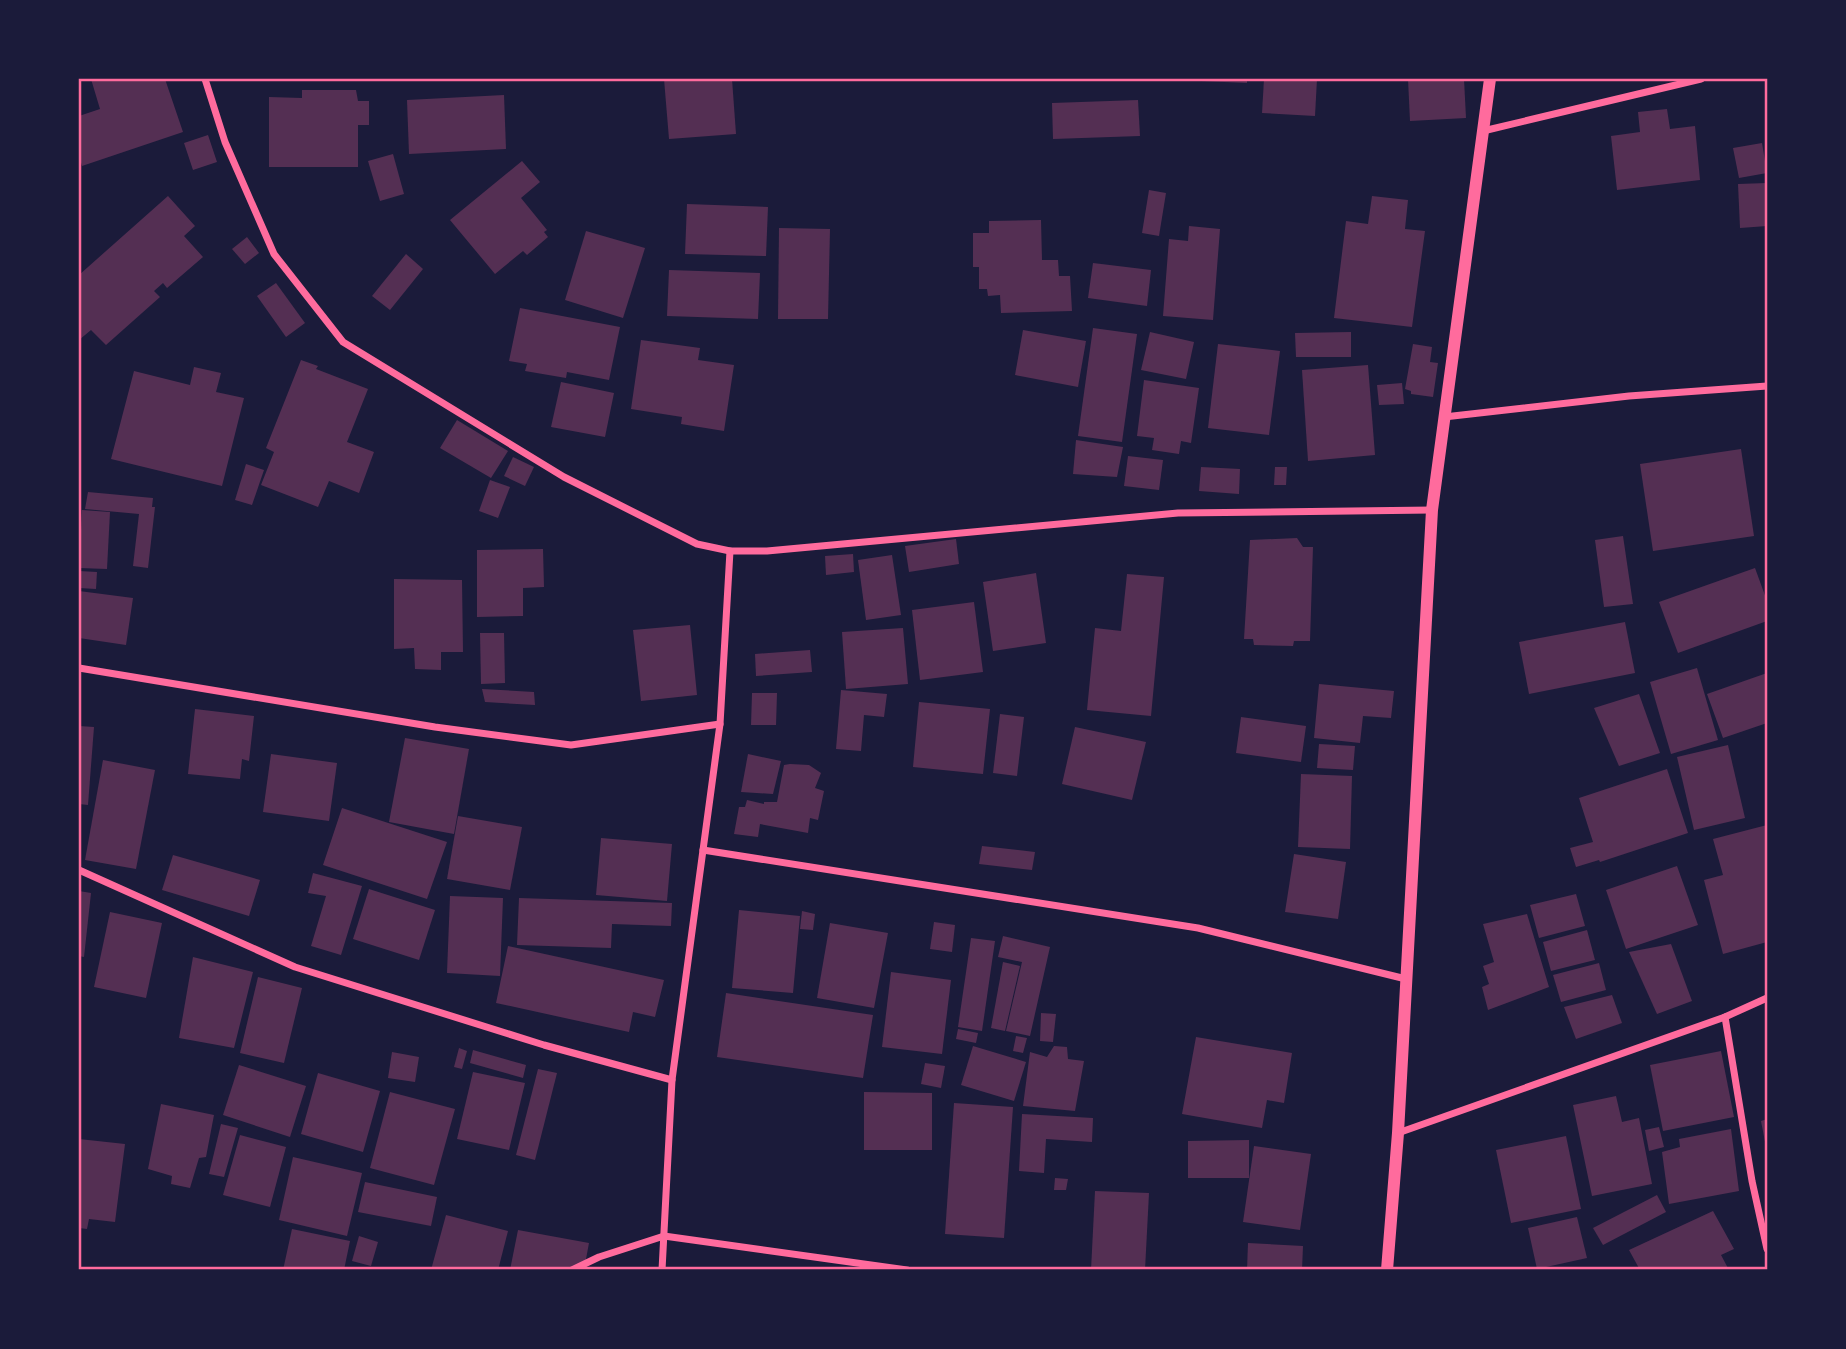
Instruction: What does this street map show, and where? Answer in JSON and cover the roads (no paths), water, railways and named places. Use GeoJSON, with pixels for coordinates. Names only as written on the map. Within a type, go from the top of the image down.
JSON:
{"type":"FeatureCollection","features":[{"type":"Feature","properties":{"kind":"street"},"geometry":{"type":"LineString","coordinates":[[205,79],[225,142],[274,254],[343,342],[564,477],[697,544],[730,551],[766,551],[1178,513],[1432,510]]}},
{"type":"Feature","properties":{"kind":"street"},"geometry":{"type":"LineString","coordinates":[[1387,1270],[1398,1133],[1432,510],[1490,79]]}},
{"type":"Feature","properties":{"kind":"street"},"geometry":{"type":"LineString","coordinates":[[1483,131],[1701,79]]}},
{"type":"Feature","properties":{"kind":"street"},"geometry":{"type":"LineString","coordinates":[[1444,417],[1629,396],[1767,386]]}},
{"type":"Feature","properties":{"kind":"street"},"geometry":{"type":"LineString","coordinates":[[662,1270],[672,1080],[720,724],[730,551]]}},
{"type":"Feature","properties":{"kind":"street"},"geometry":{"type":"LineString","coordinates":[[79,668],[435,727],[571,745],[720,724]]}},
{"type":"Feature","properties":{"kind":"street"},"geometry":{"type":"LineString","coordinates":[[703,850],[1198,928],[1406,979]]}},
{"type":"Feature","properties":{"kind":"street"},"geometry":{"type":"LineString","coordinates":[[79,870],[295,967],[544,1045],[672,1080]]}},
{"type":"Feature","properties":{"kind":"street"},"geometry":{"type":"LineString","coordinates":[[1398,1133],[1724,1017],[1767,998]]}},
{"type":"Feature","properties":{"kind":"street"},"geometry":{"type":"LineString","coordinates":[[1724,1017],[1752,1181],[1767,1249]]}},
{"type":"Feature","properties":{"kind":"street"},"geometry":{"type":"LineString","coordinates":[[572,1270],[599,1257],[664,1236],[907,1270]]}}]}
